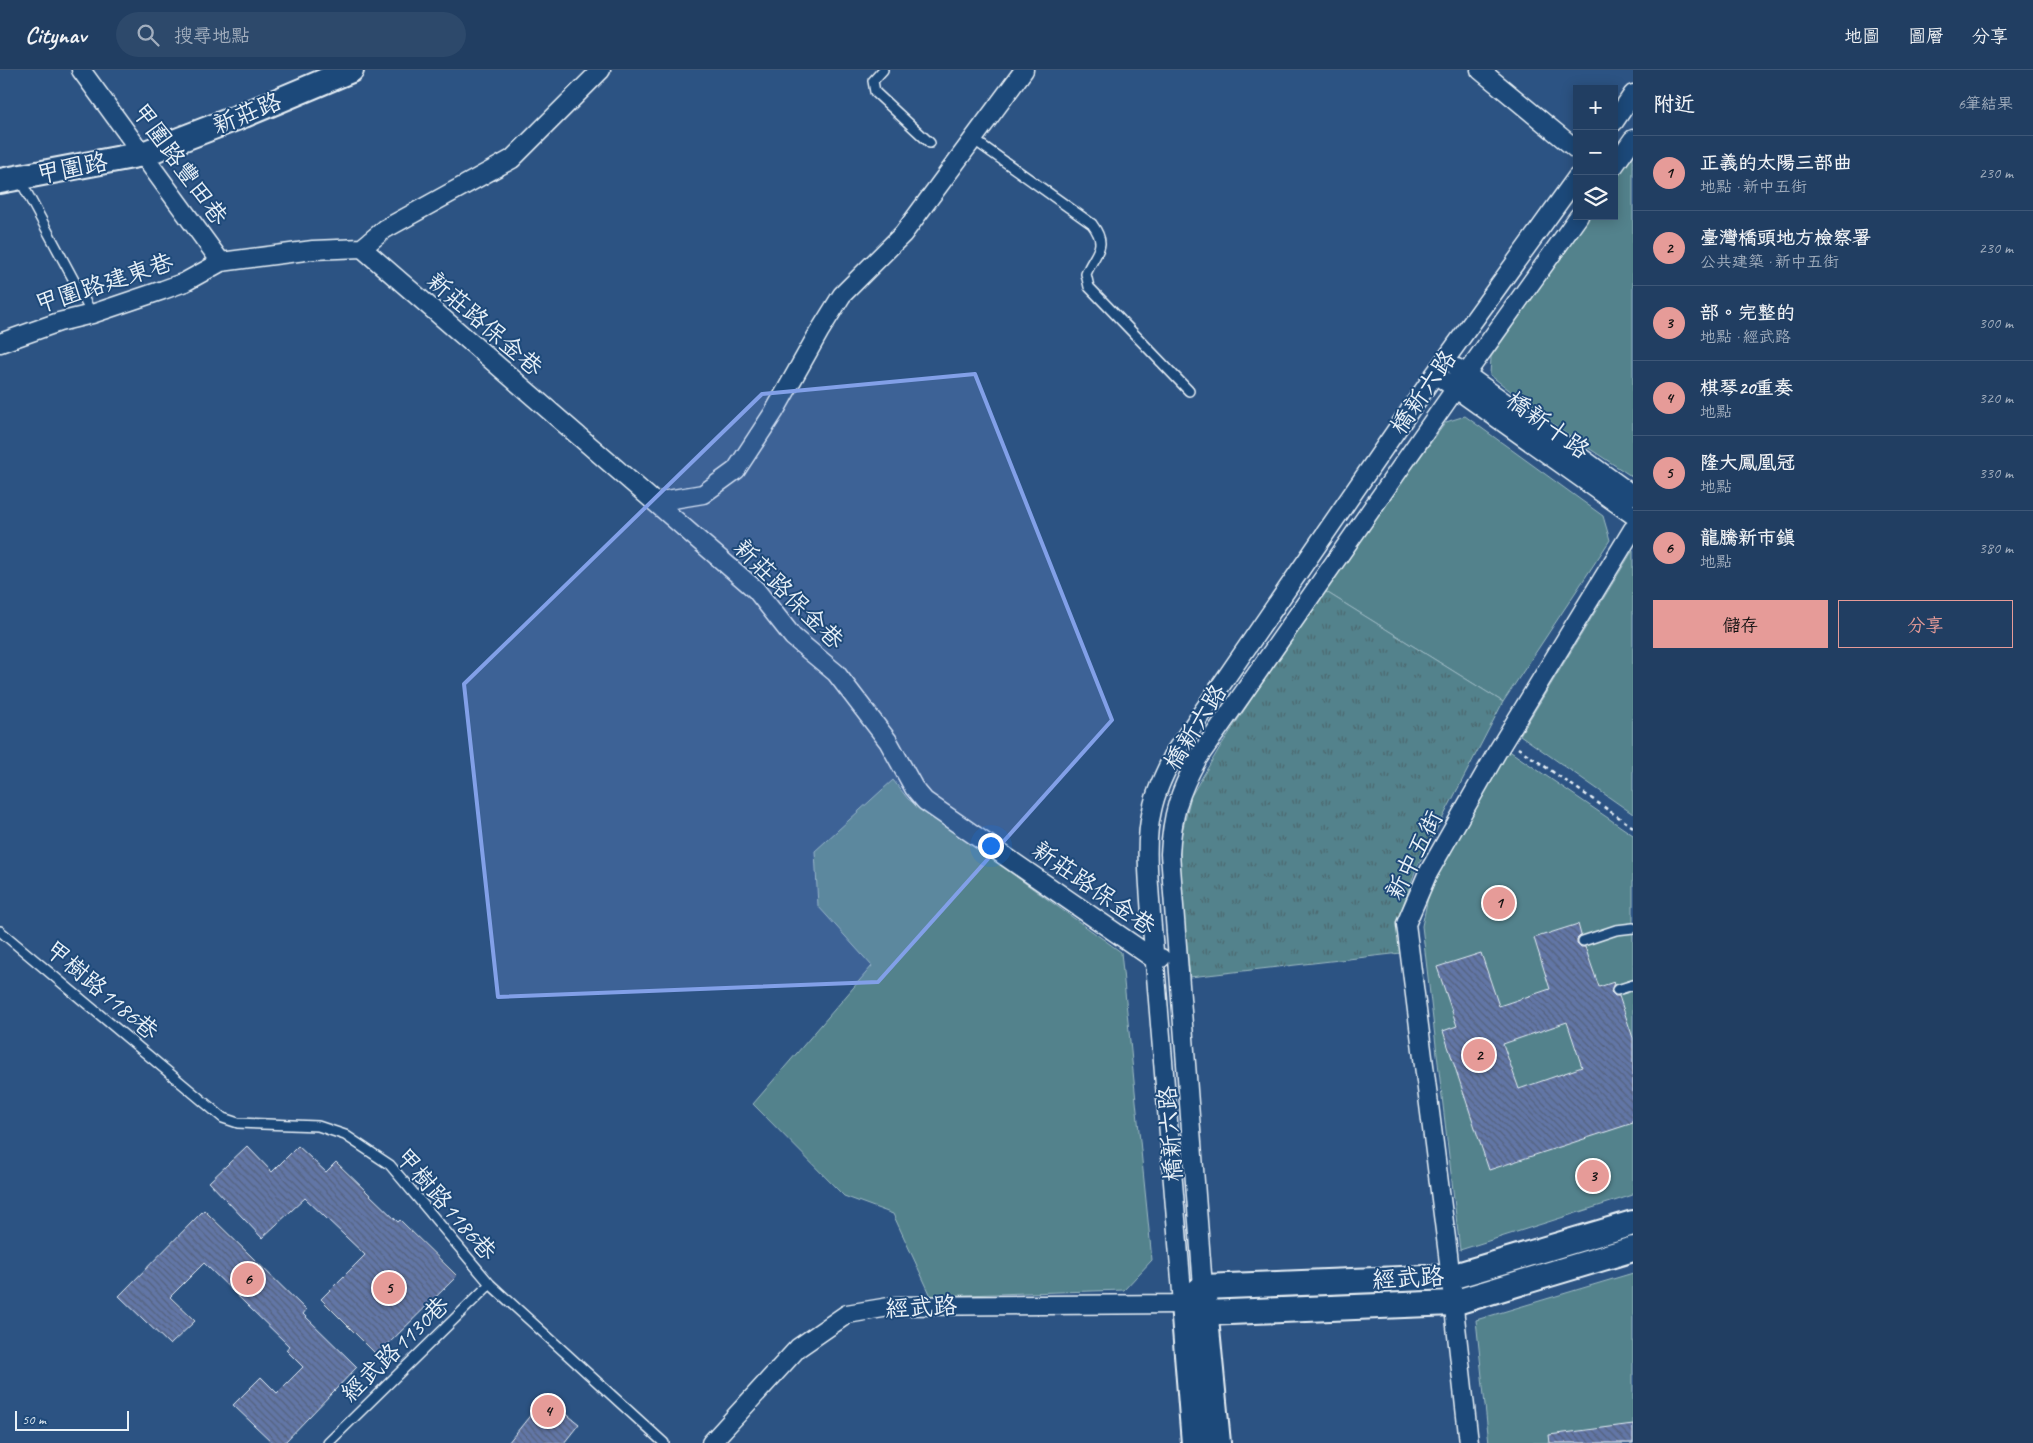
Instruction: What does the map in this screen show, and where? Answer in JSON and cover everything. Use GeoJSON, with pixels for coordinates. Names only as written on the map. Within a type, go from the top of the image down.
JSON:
{"type":"FeatureCollection","features":[{"type":"Feature","properties":{"kind":"street","name":"甲圍路豐田巷"},"geometry":{"type":"LineString","coordinates":[[82,70],[221,262]]}},
{"type":"Feature","properties":{"kind":"street","name":"新莊路"},"geometry":{"type":"LineString","coordinates":[[143,154],[244,115],[351,70]]}},
{"type":"Feature","properties":{"kind":"street"},"geometry":{"type":"LineString","coordinates":[[221,262],[312,250],[362,248],[385,229],[512,159],[601,70]]}},
{"type":"Feature","properties":{"kind":"street"},"geometry":{"type":"LineString","coordinates":[[655,502],[703,494],[736,470],[774,412],[842,295],[903,234],[1024,70]]}},
{"type":"Feature","properties":{"kind":"street"},"geometry":{"type":"LineString","coordinates":[[1480,70],[1573,147]]}},
{"type":"Feature","properties":{"kind":"street"},"geometry":{"type":"LineString","coordinates":[[1618,116],[1633,94]]}},
{"type":"Feature","properties":{"kind":"street"},"geometry":{"type":"LineString","coordinates":[[1618,160],[1633,139]]}},
{"type":"Feature","properties":{"kind":"street","name":"甲圍路"},"geometry":{"type":"LineString","coordinates":[[10,180],[143,154]]}},
{"type":"Feature","properties":{"kind":"street","name":"橋新六路"},"geometry":{"type":"LineString","coordinates":[[1194,1443],[1154,959],[1148,855],[1152,810],[1162,780],[1175,752],[1445,359],[1573,183]]}},
{"type":"Feature","properties":{"kind":"street","name":"橋新六路"},"geometry":{"type":"LineString","coordinates":[[1218,1443],[1203,1286],[1170,854],[1171,833],[1176,808],[1183,785],[1198,758],[1456,388],[1576,220]]}},
{"type":"Feature","properties":{"kind":"street","name":"新莊路保金巷"},"geometry":{"type":"LineString","coordinates":[[362,248],[756,590],[793,637],[836,673],[888,741],[914,788],[925,800],[1154,959],[1178,956]]}},
{"type":"Feature","properties":{"kind":"street","name":"甲圍路建東巷"},"geometry":{"type":"LineString","coordinates":[[0,343],[185,282],[221,262]]}},
{"type":"Feature","properties":{"kind":"street","name":"橋新十路"},"geometry":{"type":"LineString","coordinates":[[1445,359],[1633,495]]}},
{"type":"Feature","properties":{"kind":"street","name":"橋新十路"},"geometry":{"type":"LineString","coordinates":[[1435,374],[1633,516]]}},
{"type":"Feature","properties":{"kind":"street","name":"新中五街"},"geometry":{"type":"LineString","coordinates":[[1454,1303],[1406,924],[1427,875],[1505,739],[1633,529]]}},
{"type":"Feature","properties":{"kind":"street","name":"經武路"},"geometry":{"type":"LineString","coordinates":[[1203,1286],[1451,1277],[1633,1223]]}},
{"type":"Feature","properties":{"kind":"street","name":"經武路"},"geometry":{"type":"LineString","coordinates":[[711,1443],[798,1348],[847,1314],[895,1306],[1183,1304],[1206,1313],[1454,1303],[1633,1249]]}},
{"type":"Feature","properties":{"kind":"street"},"geometry":{"type":"LineString","coordinates":[[1183,1304],[1203,1286]]}},
{"type":"Feature","properties":{"kind":"street"},"geometry":{"type":"LineString","coordinates":[[1454,1303],[1469,1443]]}},
{"type":"Feature","properties":{"kind":"lane"},"geometry":{"type":"LineString","coordinates":[[883,70],[873,81],[875,92],[930,143]]}},
{"type":"Feature","properties":{"kind":"lane"},"geometry":{"type":"LineString","coordinates":[[973,139],[1092,224],[1101,240],[1100,247],[1086,274],[1089,287],[1189,391]]}},
{"type":"Feature","properties":{"kind":"lane"},"geometry":{"type":"LineString","coordinates":[[10,180],[92,314]]}},
{"type":"Feature","properties":{"kind":"lane"},"geometry":{"type":"LineString","coordinates":[[1633,928],[1616,930],[1584,942],[1617,934],[1633,933]]}},
{"type":"Feature","properties":{"kind":"lane","name":"甲樹路1186巷"},"geometry":{"type":"LineString","coordinates":[[0,931],[223,1118],[238,1123],[318,1126],[345,1135],[390,1165],[490,1284],[664,1443]]}},
{"type":"Feature","properties":{"kind":"lane"},"geometry":{"type":"LineString","coordinates":[[1617,990],[1633,985]]}},
{"type":"Feature","properties":{"kind":"lane","name":"經武路1130巷"},"geometry":{"type":"LineString","coordinates":[[328,1443],[490,1284]]}},
{"type":"Feature","properties":{"kind":"path"},"geometry":{"type":"LineString","coordinates":[[1505,739],[1633,827]]}},
{"type":"Feature","properties":{"kind":"highlighted area"},"geometry":{"type":"Polygon","coordinates":[[[975,374],[1112,720],[878,982],[498,997],[464,684],[762,394],[975,374]]]}},
{"type":"Feature","properties":{"kind":"green space"},"geometry":{"type":"Polygon","coordinates":[[[1633,155],[1633,476],[1555,426],[1490,375],[1491,357],[1587,220],[1618,220],[1618,176],[1633,155]]]}},
{"type":"Feature","properties":{"kind":"green space"},"geometry":{"type":"Polygon","coordinates":[[[1465,416],[1603,516],[1610,540],[1503,702],[1323,590],[1446,422],[1465,416]]]}},
{"type":"Feature","properties":{"kind":"green space"},"geometry":{"type":"Polygon","coordinates":[[[1633,550],[1633,814],[1520,735],[1633,550]]]}},
{"type":"Feature","properties":{"kind":"green space"},"geometry":{"type":"Polygon","coordinates":[[[1323,590],[1503,702],[1416,869],[1397,923],[1401,953],[1190,977],[1180,885],[1180,840],[1191,796],[1220,747],[1323,590]]]}},
{"type":"Feature","properties":{"kind":"green space"},"geometry":{"type":"Polygon","coordinates":[[[1508,750],[1633,835],[1633,1195],[1460,1250],[1422,926],[1431,883],[1508,750]]]}},
{"type":"Feature","properties":{"kind":"green space"},"geometry":{"type":"Polygon","coordinates":[[[893,780],[908,799],[1121,952],[1152,1260],[1124,1290],[931,1296],[893,1214],[844,1196],[753,1104],[872,966],[818,906],[815,851],[893,780]]]}},
{"type":"Feature","properties":{"kind":"green space"},"geometry":{"type":"Polygon","coordinates":[[[1633,1273],[1633,1443],[1489,1443],[1476,1320],[1633,1273]]]}},
{"type":"Feature","properties":{"kind":"building"},"geometry":{"type":"Polygon","coordinates":[[[1578,924],[1581,935],[1577,939],[1577,943],[1581,947],[1585,947],[1599,987],[1614,982],[1611,992],[1615,996],[1619,996],[1633,1038],[1633,1123],[1489,1170],[1443,1031],[1457,1026],[1437,967],[1481,953],[1499,1006],[1550,989],[1534,938],[1578,924]],[[1567,1022],[1503,1044],[1519,1089],[1582,1067],[1567,1022]]]}},
{"type":"Feature","properties":{"kind":"building"},"geometry":{"type":"Polygon","coordinates":[[[247,1146],[272,1172],[298,1146],[326,1172],[336,1162],[398,1222],[400,1220],[457,1276],[377,1355],[321,1299],[365,1255],[305,1198],[262,1238],[209,1182],[247,1146]]]}},
{"type":"Feature","properties":{"kind":"building"},"geometry":{"type":"Polygon","coordinates":[[[204,1210],[306,1310],[303,1314],[357,1367],[284,1443],[273,1443],[233,1405],[261,1377],[277,1393],[303,1367],[286,1350],[289,1346],[204,1263],[170,1297],[195,1321],[170,1345],[119,1296],[204,1210]]]}},
{"type":"Feature","properties":{"kind":"building"},"geometry":{"type":"Polygon","coordinates":[[[545,1397],[579,1424],[564,1443],[508,1443],[545,1397]]]}},
{"type":"Feature","properties":{"kind":"building"},"geometry":{"type":"Polygon","coordinates":[[[1633,1424],[1633,1443],[1550,1443],[1549,1435],[1633,1424]]]}},
{"type":"Feature","properties":{"kind":"place","name":"正義的太陽三部曲"},"geometry":{"type":"Point","coordinates":[1499,903]}},
{"type":"Feature","properties":{"kind":"place","name":"臺灣橋頭地方檢察署"},"geometry":{"type":"Point","coordinates":[1479,1055]}},
{"type":"Feature","properties":{"kind":"place","name":"部。完整的"},"geometry":{"type":"Point","coordinates":[1593,1176]}},
{"type":"Feature","properties":{"kind":"place","name":"龍騰新市鎮"},"geometry":{"type":"Point","coordinates":[248,1279]}},
{"type":"Feature","properties":{"kind":"place","name":"隆大鳳凰冠"},"geometry":{"type":"Point","coordinates":[389,1288]}},
{"type":"Feature","properties":{"kind":"place","name":"棋琴20重奏"},"geometry":{"type":"Point","coordinates":[548,1411]}}]}
